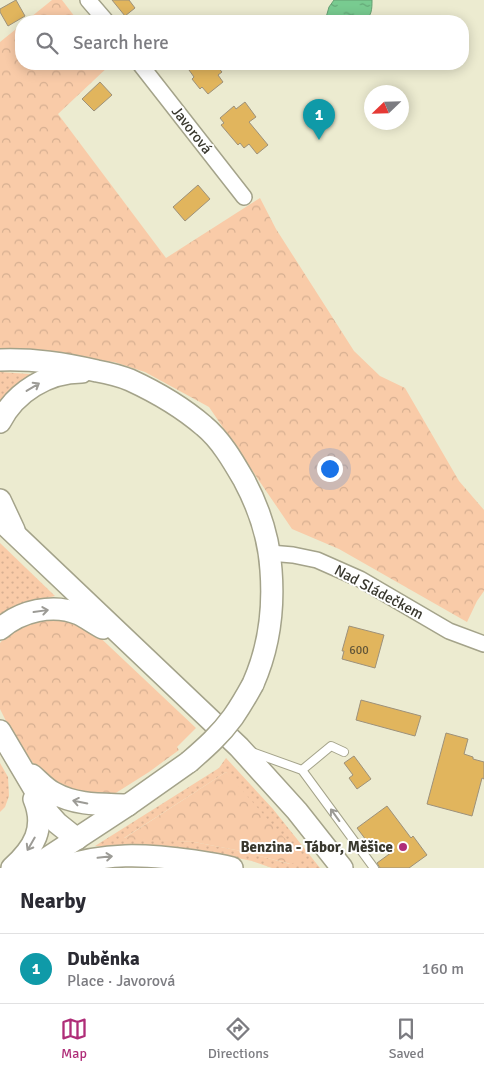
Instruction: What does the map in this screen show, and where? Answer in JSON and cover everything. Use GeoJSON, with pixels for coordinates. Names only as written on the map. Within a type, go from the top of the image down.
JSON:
{"type":"FeatureCollection","features":[{"type":"Feature","properties":{"kind":"main road"},"geometry":{"type":"LineString","coordinates":[[0,360],[50,361],[102,372],[128,380],[167,399],[204,426],[223,447],[253,496],[262,520],[270,554],[272,585],[271,613],[260,668],[237,712],[224,728],[208,746],[189,762],[128,805],[32,868]]}},
{"type":"Feature","properties":{"kind":"main road"},"geometry":{"type":"LineString","coordinates":[[0,422],[11,404],[28,389],[40,382],[77,372],[102,372]]}},
{"type":"Feature","properties":{"kind":"main road"},"geometry":{"type":"LineString","coordinates":[[0,500],[16,535]]}},
{"type":"Feature","properties":{"kind":"main road"},"geometry":{"type":"LineString","coordinates":[[0,520],[239,747],[297,811],[342,868]]}},
{"type":"Feature","properties":{"kind":"main road"},"geometry":{"type":"LineString","coordinates":[[0,629],[16,618],[35,611],[69,611],[98,626],[151,663]]}},
{"type":"Feature","properties":{"kind":"main road"},"geometry":{"type":"LineString","coordinates":[[0,731],[49,814],[77,839]]}},
{"type":"Feature","properties":{"kind":"main road"},"geometry":{"type":"LineString","coordinates":[[21,766],[53,793],[65,798],[89,804],[128,805]]}},
{"type":"Feature","properties":{"kind":"main road"},"geometry":{"type":"LineString","coordinates":[[12,868],[33,843],[39,822],[37,807],[21,766]]}},
{"type":"Feature","properties":{"kind":"main road"},"geometry":{"type":"LineString","coordinates":[[58,868],[107,856],[181,859],[232,868]]}},
{"type":"Feature","properties":{"kind":"street"},"geometry":{"type":"LineString","coordinates":[[88,0],[101,15]]}},
{"type":"Feature","properties":{"kind":"street","name":"Javorová"},"geometry":{"type":"LineString","coordinates":[[145,70],[244,196]]}},
{"type":"Feature","properties":{"kind":"street","name":"Nad Sládečkem"},"geometry":{"type":"LineString","coordinates":[[270,554],[293,555],[317,560],[360,579],[449,631],[484,644]]}},
{"type":"Feature","properties":{"kind":"lane"},"geometry":{"type":"LineString","coordinates":[[302,770],[331,746],[344,752]]}},
{"type":"Feature","properties":{"kind":"lane"},"geometry":{"type":"LineString","coordinates":[[239,747],[302,770],[374,868]]}},
{"type":"Feature","properties":{"kind":"green space"},"geometry":{"type":"Polygon","coordinates":[[[52,0],[62,0],[73,15],[33,15],[52,0]]]}},
{"type":"Feature","properties":{"kind":"green space"},"geometry":{"type":"Polygon","coordinates":[[[15,30],[15,70],[105,70],[58,114],[166,258],[260,198],[276,229],[354,351],[380,376],[405,388],[459,481],[484,510],[484,591],[467,622],[339,549],[292,529],[209,407],[145,372],[114,362],[0,352],[0,42],[15,30]]]}},
{"type":"Feature","properties":{"kind":"green space"},"geometry":{"type":"Polygon","coordinates":[[[0,372],[44,375],[0,403],[0,372]]]}},
{"type":"Feature","properties":{"kind":"green space"},"geometry":{"type":"Polygon","coordinates":[[[0,543],[55,596],[24,603],[0,616],[0,543]]]}},
{"type":"Feature","properties":{"kind":"green space"},"geometry":{"type":"Polygon","coordinates":[[[54,616],[91,629],[196,728],[177,747],[179,750],[111,796],[79,793],[43,778],[9,727],[0,709],[0,643],[12,631],[24,624],[54,616]]]}},
{"type":"Feature","properties":{"kind":"green space"},"geometry":{"type":"Polygon","coordinates":[[[226,758],[273,809],[320,868],[272,868],[252,861],[198,850],[95,846],[219,768],[226,758]],[[226,772],[124,838],[194,842],[241,851],[290,864],[226,772]]]}},
{"type":"Feature","properties":{"kind":"green space"},"geometry":{"type":"Polygon","coordinates":[[[0,763],[8,777],[9,796],[5,807],[0,812],[0,763]]]}},
{"type":"Feature","properties":{"kind":"green space"},"geometry":{"type":"Polygon","coordinates":[[[226,772],[303,859],[291,864],[241,851],[194,842],[123,839],[226,772]]]}},
{"type":"Feature","properties":{"kind":"water"},"geometry":{"type":"Polygon","coordinates":[[[334,0],[372,0],[370,15],[327,15],[334,0]]]}},
{"type":"Feature","properties":{"kind":"building"},"geometry":{"type":"Polygon","coordinates":[[[16,0],[24,15],[15,15],[15,22],[8,26],[0,9],[16,0]]]}},
{"type":"Feature","properties":{"kind":"building"},"geometry":{"type":"Polygon","coordinates":[[[112,0],[129,0],[135,8],[124,15],[112,0]]]}},
{"type":"Feature","properties":{"kind":"building"},"geometry":{"type":"Polygon","coordinates":[[[189,70],[220,70],[222,72],[218,75],[223,82],[208,94],[202,87],[200,89],[192,79],[194,77],[189,70]]]}},
{"type":"Feature","properties":{"kind":"building"},"geometry":{"type":"Polygon","coordinates":[[[100,82],[112,95],[94,111],[82,99],[100,82]]]}},
{"type":"Feature","properties":{"kind":"building"},"geometry":{"type":"Polygon","coordinates":[[[245,102],[256,117],[249,122],[268,145],[257,154],[249,144],[244,148],[240,143],[238,145],[221,125],[224,123],[220,118],[234,106],[236,109],[245,102]]]}},
{"type":"Feature","properties":{"kind":"building"},"geometry":{"type":"Polygon","coordinates":[[[198,185],[210,199],[185,221],[173,207],[198,185]]]}},
{"type":"Feature","properties":{"kind":"building"},"geometry":{"type":"Polygon","coordinates":[[[349,626],[384,635],[375,668],[342,659],[344,651],[342,651],[349,626]]]}},
{"type":"Feature","properties":{"kind":"building"},"geometry":{"type":"Polygon","coordinates":[[[361,700],[421,716],[415,736],[356,720],[361,700]]]}},
{"type":"Feature","properties":{"kind":"building"},"geometry":{"type":"Polygon","coordinates":[[[446,733],[468,739],[464,754],[484,762],[484,779],[482,778],[472,816],[427,804],[446,733]]]}},
{"type":"Feature","properties":{"kind":"building"},"geometry":{"type":"Polygon","coordinates":[[[354,756],[371,779],[357,789],[349,778],[353,775],[344,763],[354,756]]]}},
{"type":"Feature","properties":{"kind":"building"},"geometry":{"type":"Polygon","coordinates":[[[387,806],[411,838],[413,836],[427,855],[409,868],[380,868],[377,863],[392,852],[372,848],[365,843],[366,840],[357,828],[387,806]]]}},
{"type":"Feature","properties":{"kind":"place","name":"Duběnka"},"geometry":{"type":"Point","coordinates":[319,140]}},
{"type":"Feature","properties":{"kind":"place","name":"Benzina - Tábor, Měšice"},"geometry":{"type":"Point","coordinates":[403,847]}}]}
